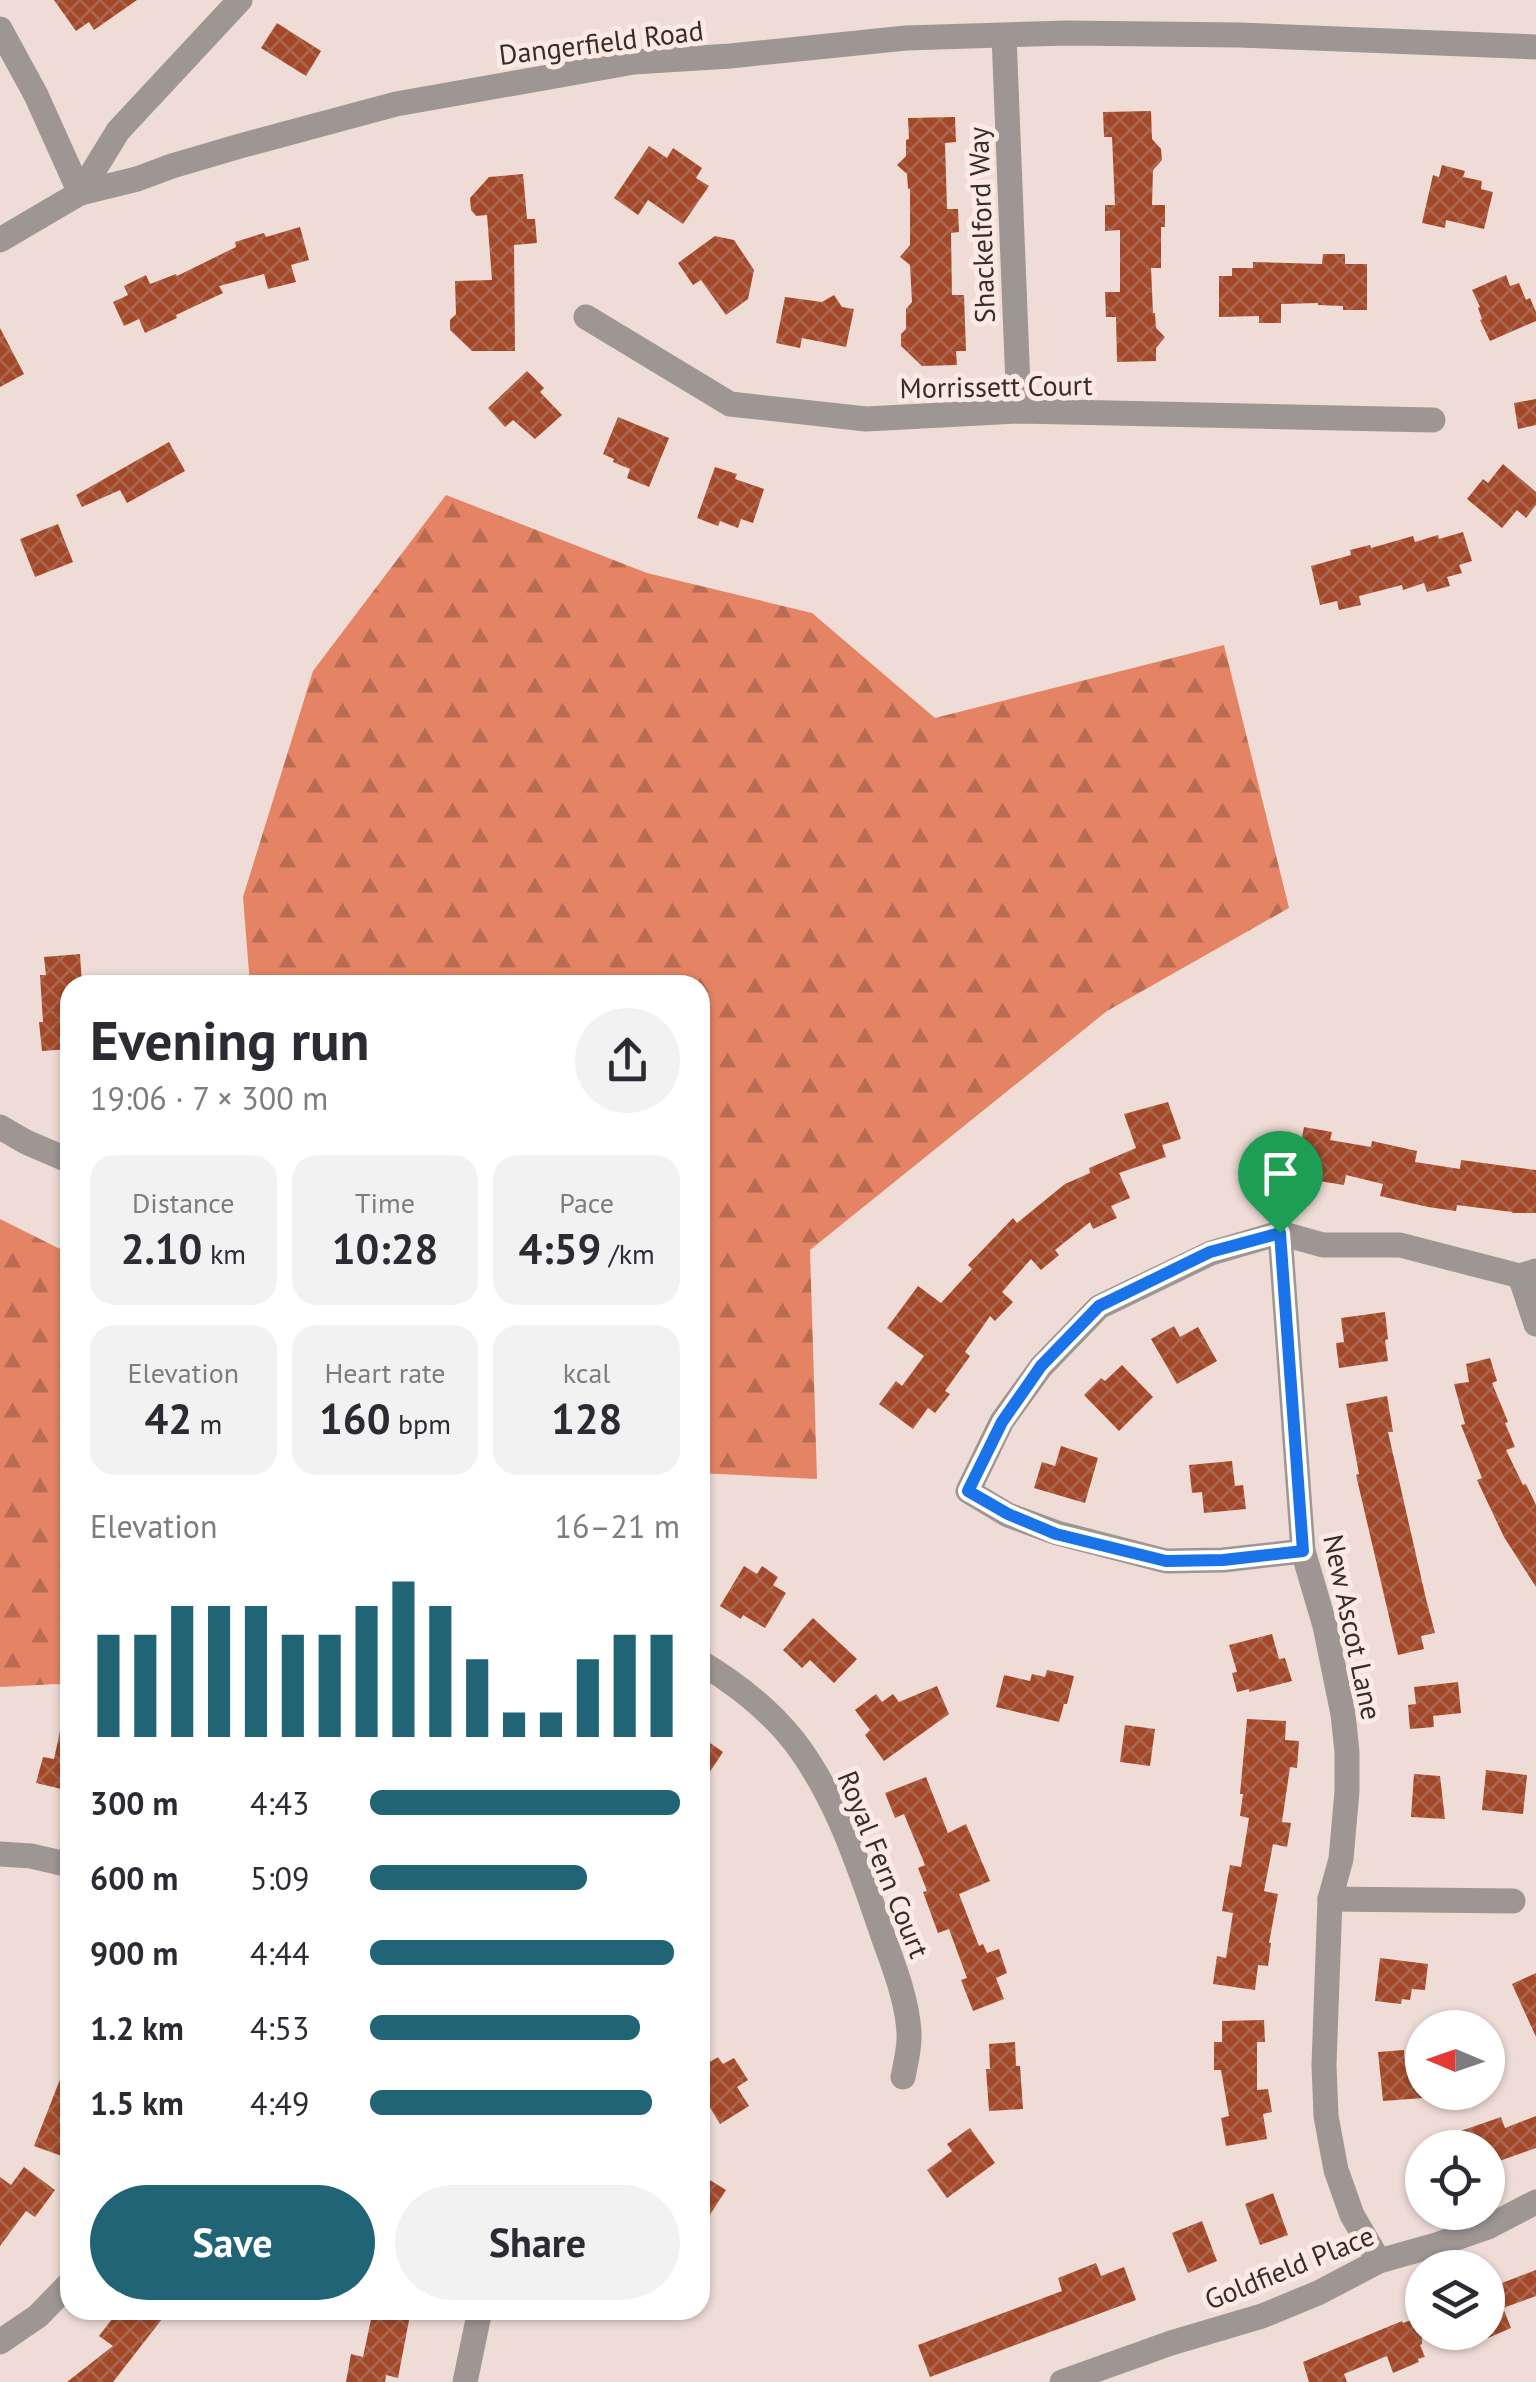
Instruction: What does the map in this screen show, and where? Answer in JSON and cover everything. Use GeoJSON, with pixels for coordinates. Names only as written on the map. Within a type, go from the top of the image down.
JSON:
{"type":"FeatureCollection","features":[{"type":"Feature","properties":{"kind":"street"},"geometry":{"type":"LineString","coordinates":[[80,192],[118,130],[240,0]]}},
{"type":"Feature","properties":{"kind":"street"},"geometry":{"type":"LineString","coordinates":[[0,29],[36,95],[80,192]]}},
{"type":"Feature","properties":{"kind":"street","name":"Dangerfield Road"},"geometry":{"type":"LineString","coordinates":[[0,240],[80,192],[137,179],[240,146],[396,104],[634,62],[906,38],[1068,33],[1536,47]]}},
{"type":"Feature","properties":{"kind":"street","name":"Shackelford Way"},"geometry":{"type":"LineString","coordinates":[[1004,36],[1019,411]]}},
{"type":"Feature","properties":{"kind":"street","name":"Morrissett Court"},"geometry":{"type":"LineString","coordinates":[[586,317],[730,404],[866,420],[1019,411],[1433,420]]}},
{"type":"Feature","properties":{"kind":"street"},"geometry":{"type":"LineString","coordinates":[[0,1127],[60,1156]]}},
{"type":"Feature","properties":{"kind":"street"},"geometry":{"type":"LineString","coordinates":[[1303,1551],[1223,1560],[1166,1561],[1056,1534],[1008,1514],[968,1491],[1002,1422],[1041,1366],[1099,1306],[1210,1252],[1280,1233],[1323,1245],[1400,1246],[1528,1274],[1536,1324]]}},
{"type":"Feature","properties":{"kind":"street","name":"New Ascot Lane"},"geometry":{"type":"LineString","coordinates":[[1280,1233],[1303,1551],[1325,1626],[1347,1752],[1348,1791],[1340,1858],[1330,1899],[1326,2116],[1336,2170],[1352,2215],[1378,2261]]}},
{"type":"Feature","properties":{"kind":"street","name":"Royal Fern Court"},"geometry":{"type":"LineString","coordinates":[[710,1668],[737,1684],[792,1738],[835,1811],[905,2005],[909,2036],[903,2078]]}},
{"type":"Feature","properties":{"kind":"street"},"geometry":{"type":"LineString","coordinates":[[0,1854],[60,1863]]}},
{"type":"Feature","properties":{"kind":"street"},"geometry":{"type":"LineString","coordinates":[[1330,1899],[1513,1901]]}},
{"type":"Feature","properties":{"kind":"street","name":"Goldfield Place"},"geometry":{"type":"LineString","coordinates":[[1062,2382],[1171,2342],[1262,2316],[1318,2293],[1378,2261],[1488,2227],[1536,2202]]}},
{"type":"Feature","properties":{"kind":"street"},"geometry":{"type":"LineString","coordinates":[[0,2342],[38,2316],[60,2293]]}},
{"type":"Feature","properties":{"kind":"street"},"geometry":{"type":"LineString","coordinates":[[465,2382],[478,2320]]}},
{"type":"Feature","properties":{"kind":"green space"},"geometry":{"type":"Polygon","coordinates":[[[446,495],[647,573],[812,613],[935,718],[1224,645],[1289,908],[1107,1011],[810,1250],[817,1479],[710,1474],[710,975],[249,975],[243,897],[313,671],[446,495]]]}},
{"type":"Feature","properties":{"kind":"green space"},"geometry":{"type":"Polygon","coordinates":[[[0,1219],[60,1249],[60,1685],[0,1687],[0,1219]]]}},
{"type":"Feature","properties":{"kind":"building"},"geometry":{"type":"Polygon","coordinates":[[[54,0],[137,0],[94,30],[89,22],[76,31],[54,0]]]}},
{"type":"Feature","properties":{"kind":"building"},"geometry":{"type":"Polygon","coordinates":[[[277,23],[321,51],[306,76],[261,48],[277,23]]]}},
{"type":"Feature","properties":{"kind":"building"},"geometry":{"type":"Polygon","coordinates":[[[1151,111],[1152,139],[1161,149],[1162,160],[1153,170],[1152,205],[1165,205],[1161,268],[1151,268],[1153,313],[1156,328],[1165,337],[1156,348],[1156,361],[1117,362],[1116,317],[1106,317],[1105,292],[1120,292],[1120,230],[1105,231],[1105,205],[1115,205],[1112,137],[1104,137],[1103,112],[1151,111]]]}},
{"type":"Feature","properties":{"kind":"building"},"geometry":{"type":"Polygon","coordinates":[[[955,117],[956,142],[945,143],[947,209],[958,209],[959,232],[951,233],[952,295],[964,295],[966,351],[956,351],[957,365],[922,366],[901,346],[906,309],[912,302],[910,265],[900,257],[910,245],[910,189],[907,174],[897,165],[906,156],[908,118],[955,117]]]}},
{"type":"Feature","properties":{"kind":"building"},"geometry":{"type":"Polygon","coordinates":[[[649,146],[667,158],[673,148],[702,168],[696,178],[709,186],[683,224],[648,200],[638,215],[614,198],[649,146]]]}},
{"type":"Feature","properties":{"kind":"building"},"geometry":{"type":"Polygon","coordinates":[[[1442,165],[1465,171],[1463,177],[1482,181],[1481,189],[1493,192],[1484,229],[1446,220],[1445,228],[1422,223],[1433,175],[1439,177],[1442,165]]]}},
{"type":"Feature","properties":{"kind":"building"},"geometry":{"type":"Polygon","coordinates":[[[523,174],[527,219],[535,219],[537,243],[514,245],[515,351],[472,351],[450,330],[450,320],[456,314],[455,281],[492,280],[487,215],[476,216],[470,198],[489,177],[523,174]]]}},
{"type":"Feature","properties":{"kind":"building"},"geometry":{"type":"Polygon","coordinates":[[[300,227],[309,260],[291,265],[296,282],[268,289],[264,274],[219,286],[223,293],[145,333],[139,319],[124,326],[113,302],[128,295],[124,286],[146,275],[150,284],[177,276],[236,247],[235,242],[300,227]]]}},
{"type":"Feature","properties":{"kind":"building"},"geometry":{"type":"Polygon","coordinates":[[[715,236],[734,240],[754,270],[748,299],[726,315],[701,280],[693,285],[678,263],[715,236]]]}},
{"type":"Feature","properties":{"kind":"building"},"geometry":{"type":"Polygon","coordinates":[[[1323,254],[1345,254],[1345,264],[1367,264],[1367,310],[1343,310],[1343,306],[1318,303],[1281,304],[1281,323],[1259,323],[1259,316],[1219,317],[1219,276],[1232,276],[1232,268],[1253,268],[1253,262],[1322,264],[1323,254]]]}},
{"type":"Feature","properties":{"kind":"building"},"geometry":{"type":"Polygon","coordinates":[[[1506,275],[1510,286],[1519,283],[1526,300],[1530,298],[1536,321],[1490,341],[1472,290],[1506,275]]]}},
{"type":"Feature","properties":{"kind":"building"},"geometry":{"type":"Polygon","coordinates":[[[834,295],[842,307],[854,309],[846,347],[802,338],[800,348],[776,343],[785,297],[822,302],[834,295]]]}},
{"type":"Feature","properties":{"kind":"building"},"geometry":{"type":"Polygon","coordinates":[[[0,328],[24,374],[0,387],[0,328]]]}},
{"type":"Feature","properties":{"kind":"building"},"geometry":{"type":"Polygon","coordinates":[[[527,371],[562,415],[535,439],[513,420],[505,427],[488,408],[527,371]]]}},
{"type":"Feature","properties":{"kind":"building"},"geometry":{"type":"Polygon","coordinates":[[[1536,399],[1536,425],[1518,429],[1514,403],[1536,399]]]}},
{"type":"Feature","properties":{"kind":"building"},"geometry":{"type":"Polygon","coordinates":[[[618,417],[669,438],[649,487],[627,478],[630,469],[603,454],[618,417]]]}},
{"type":"Feature","properties":{"kind":"building"},"geometry":{"type":"Polygon","coordinates":[[[169,442],[185,471],[127,503],[120,490],[82,507],[76,495],[169,442]]]}},
{"type":"Feature","properties":{"kind":"building"},"geometry":{"type":"Polygon","coordinates":[[[1503,464],[1536,492],[1536,505],[1526,518],[1517,510],[1502,528],[1467,499],[1483,479],[1488,483],[1503,464]]]}},
{"type":"Feature","properties":{"kind":"building"},"geometry":{"type":"Polygon","coordinates":[[[715,467],[764,489],[753,523],[741,519],[738,528],[697,518],[715,467]]]}},
{"type":"Feature","properties":{"kind":"building"},"geometry":{"type":"Polygon","coordinates":[[[58,524],[73,562],[35,577],[20,539],[58,524]]]}},
{"type":"Feature","properties":{"kind":"building"},"geometry":{"type":"Polygon","coordinates":[[[1463,532],[1472,561],[1459,565],[1462,573],[1447,577],[1450,586],[1427,592],[1424,583],[1403,590],[1402,585],[1359,596],[1361,605],[1339,610],[1337,601],[1320,605],[1311,566],[1351,555],[1350,550],[1370,545],[1371,548],[1413,536],[1415,542],[1438,535],[1439,539],[1463,532]]]}},
{"type":"Feature","properties":{"kind":"building"},"geometry":{"type":"Polygon","coordinates":[[[80,954],[81,975],[60,975],[60,1050],[42,1051],[40,975],[46,975],[44,957],[80,954]]]}},
{"type":"Feature","properties":{"kind":"building"},"geometry":{"type":"Polygon","coordinates":[[[1168,1102],[1181,1139],[1162,1145],[1166,1157],[1119,1173],[1130,1198],[1111,1206],[1117,1218],[1093,1229],[1090,1222],[1055,1250],[1059,1255],[1041,1270],[1031,1259],[1002,1292],[1013,1302],[995,1321],[990,1316],[965,1352],[970,1356],[935,1413],[928,1408],[913,1429],[879,1404],[896,1381],[902,1386],[924,1356],[887,1328],[918,1286],[941,1303],[972,1269],[968,1265],[1013,1218],[1017,1223],[1065,1184],[1090,1173],[1089,1168],[1136,1148],[1124,1114],[1168,1102]]]}},
{"type":"Feature","properties":{"kind":"building"},"geometry":{"type":"Polygon","coordinates":[[[1304,1127],[1332,1132],[1330,1140],[1371,1147],[1372,1141],[1417,1151],[1415,1162],[1460,1169],[1461,1160],[1536,1170],[1536,1213],[1457,1205],[1456,1211],[1428,1207],[1380,1196],[1383,1184],[1346,1175],[1344,1185],[1319,1181],[1320,1175],[1296,1171],[1304,1127]]]}},
{"type":"Feature","properties":{"kind":"building"},"geometry":{"type":"Polygon","coordinates":[[[1385,1312],[1388,1361],[1339,1368],[1336,1343],[1344,1342],[1341,1318],[1385,1312]]]}},
{"type":"Feature","properties":{"kind":"building"},"geometry":{"type":"Polygon","coordinates":[[[1174,1326],[1180,1337],[1198,1327],[1217,1361],[1177,1384],[1151,1339],[1174,1326]]]}},
{"type":"Feature","properties":{"kind":"building"},"geometry":{"type":"Polygon","coordinates":[[[1490,1358],[1497,1381],[1492,1383],[1515,1447],[1506,1450],[1536,1505],[1536,1587],[1504,1537],[1477,1480],[1482,1478],[1461,1425],[1465,1424],[1454,1384],[1469,1382],[1466,1364],[1490,1358]]]}},
{"type":"Feature","properties":{"kind":"building"},"geometry":{"type":"Polygon","coordinates":[[[1122,1365],[1153,1397],[1119,1431],[1084,1395],[1122,1365]]]}},
{"type":"Feature","properties":{"kind":"building"},"geometry":{"type":"Polygon","coordinates":[[[1387,1396],[1393,1432],[1388,1432],[1435,1633],[1421,1636],[1424,1649],[1398,1655],[1356,1475],[1359,1474],[1346,1404],[1387,1396]]]}},
{"type":"Feature","properties":{"kind":"building"},"geometry":{"type":"Polygon","coordinates":[[[1061,1446],[1098,1458],[1085,1503],[1034,1488],[1042,1462],[1055,1466],[1061,1446]]]}},
{"type":"Feature","properties":{"kind":"building"},"geometry":{"type":"Polygon","coordinates":[[[1232,1461],[1235,1486],[1243,1485],[1246,1509],[1204,1513],[1202,1492],[1192,1493],[1189,1465],[1232,1461]]]}},
{"type":"Feature","properties":{"kind":"building"},"geometry":{"type":"Polygon","coordinates":[[[744,1566],[757,1574],[762,1566],[778,1577],[773,1585],[786,1593],[765,1628],[720,1606],[744,1566]]]}},
{"type":"Feature","properties":{"kind":"building"},"geometry":{"type":"Polygon","coordinates":[[[813,1618],[857,1659],[834,1683],[810,1660],[802,1668],[783,1650],[813,1618]]]}},
{"type":"Feature","properties":{"kind":"building"},"geometry":{"type":"Polygon","coordinates":[[[1272,1634],[1279,1659],[1285,1658],[1292,1681],[1237,1692],[1232,1673],[1237,1672],[1229,1645],[1272,1634]]]}},
{"type":"Feature","properties":{"kind":"building"},"geometry":{"type":"Polygon","coordinates":[[[1047,1670],[1074,1676],[1059,1722],[996,1707],[1004,1675],[1030,1681],[1032,1674],[1045,1677],[1047,1670]]]}},
{"type":"Feature","properties":{"kind":"building"},"geometry":{"type":"Polygon","coordinates":[[[1458,1682],[1461,1713],[1433,1716],[1434,1727],[1410,1729],[1408,1705],[1416,1704],[1414,1687],[1458,1682]]]}},
{"type":"Feature","properties":{"kind":"building"},"geometry":{"type":"Polygon","coordinates":[[[937,1686],[949,1714],[884,1761],[865,1735],[870,1730],[855,1710],[876,1694],[882,1702],[893,1694],[899,1702],[937,1686]]]}},
{"type":"Feature","properties":{"kind":"building"},"geometry":{"type":"Polygon","coordinates":[[[1247,1719],[1286,1721],[1285,1740],[1299,1741],[1297,1768],[1290,1767],[1282,1822],[1291,1823],[1287,1847],[1273,1844],[1264,1891],[1278,1894],[1268,1966],[1258,1965],[1255,1990],[1213,1984],[1217,1956],[1226,1958],[1233,1913],[1222,1911],[1230,1865],[1241,1867],[1249,1818],[1240,1816],[1247,1719]]]}},
{"type":"Feature","properties":{"kind":"building"},"geometry":{"type":"Polygon","coordinates":[[[1125,1725],[1155,1729],[1150,1766],[1120,1762],[1125,1725]]]}},
{"type":"Feature","properties":{"kind":"building"},"geometry":{"type":"Polygon","coordinates":[[[60,1731],[60,1789],[36,1783],[43,1757],[54,1759],[60,1731]]]}},
{"type":"Feature","properties":{"kind":"building"},"geometry":{"type":"Polygon","coordinates":[[[710,1743],[723,1752],[710,1772],[710,1743]]]}},
{"type":"Feature","properties":{"kind":"building"},"geometry":{"type":"Polygon","coordinates":[[[1486,1770],[1527,1775],[1523,1814],[1482,1810],[1486,1770]]]}},
{"type":"Feature","properties":{"kind":"building"},"geometry":{"type":"Polygon","coordinates":[[[1414,1774],[1440,1776],[1445,1819],[1411,1817],[1414,1774]]]}},
{"type":"Feature","properties":{"kind":"building"},"geometry":{"type":"Polygon","coordinates":[[[926,1777],[948,1833],[966,1824],[990,1881],[959,1894],[979,1946],[983,1944],[987,1953],[999,1949],[1007,1973],[996,1978],[1004,1999],[973,2011],[961,1980],[967,1978],[949,1929],[938,1933],[923,1892],[927,1891],[918,1868],[925,1865],[904,1814],[895,1818],[885,1793],[926,1777]]]}},
{"type":"Feature","properties":{"kind":"building"},"geometry":{"type":"Polygon","coordinates":[[[1380,1958],[1428,1964],[1425,1990],[1412,1989],[1410,2000],[1402,1999],[1401,2004],[1375,2001],[1380,1958]]]}},
{"type":"Feature","properties":{"kind":"building"},"geometry":{"type":"Polygon","coordinates":[[[1536,1973],[1536,2037],[1512,1984],[1536,1973]]]}},
{"type":"Feature","properties":{"kind":"building"},"geometry":{"type":"Polygon","coordinates":[[[1264,2020],[1265,2042],[1257,2042],[1257,2090],[1268,2089],[1272,2112],[1263,2114],[1267,2139],[1226,2146],[1221,2118],[1229,2116],[1221,2070],[1214,2070],[1214,2042],[1222,2042],[1222,2021],[1264,2020]]]}},
{"type":"Feature","properties":{"kind":"building"},"geometry":{"type":"Polygon","coordinates":[[[1015,2042],[1023,2109],[989,2111],[989,2044],[1015,2042]]]}},
{"type":"Feature","properties":{"kind":"building"},"geometry":{"type":"Polygon","coordinates":[[[1404,2050],[1405,2099],[1383,2101],[1378,2052],[1404,2050]]]}},
{"type":"Feature","properties":{"kind":"building"},"geometry":{"type":"Polygon","coordinates":[[[718,2057],[723,2064],[734,2058],[748,2080],[737,2087],[749,2106],[720,2124],[710,2108],[710,2062],[718,2057]]]}},
{"type":"Feature","properties":{"kind":"building"},"geometry":{"type":"Polygon","coordinates":[[[60,2079],[60,2155],[34,2146],[60,2079]]]}},
{"type":"Feature","properties":{"kind":"building"},"geometry":{"type":"Polygon","coordinates":[[[1536,2116],[1536,2148],[1505,2159],[1505,2130],[1463,2130],[1501,2117],[1505,2128],[1536,2116]]]}},
{"type":"Feature","properties":{"kind":"building"},"geometry":{"type":"Polygon","coordinates":[[[970,2128],[995,2163],[947,2198],[927,2170],[952,2151],[947,2144],[970,2128]]]}},
{"type":"Feature","properties":{"kind":"building"},"geometry":{"type":"Polygon","coordinates":[[[24,2167],[55,2190],[35,2217],[26,2211],[0,2246],[0,2177],[11,2185],[24,2167]]]}},
{"type":"Feature","properties":{"kind":"building"},"geometry":{"type":"Polygon","coordinates":[[[710,2180],[726,2190],[710,2215],[710,2180]]]}},
{"type":"Feature","properties":{"kind":"building"},"geometry":{"type":"Polygon","coordinates":[[[1273,2193],[1288,2235],[1260,2245],[1245,2204],[1273,2193]]]}},
{"type":"Feature","properties":{"kind":"building"},"geometry":{"type":"Polygon","coordinates":[[[1202,2221],[1217,2261],[1188,2273],[1172,2233],[1202,2221]]]}},
{"type":"Feature","properties":{"kind":"building"},"geometry":{"type":"Polygon","coordinates":[[[1096,2263],[1101,2276],[1124,2267],[1136,2300],[930,2377],[918,2345],[1062,2291],[1058,2278],[1096,2263]]]}},
{"type":"Feature","properties":{"kind":"building"},"geometry":{"type":"Polygon","coordinates":[[[1536,2270],[1536,2296],[1505,2307],[1505,2282],[1536,2270]]]}},
{"type":"Feature","properties":{"kind":"building"},"geometry":{"type":"Polygon","coordinates":[[[111,2320],[161,2320],[113,2382],[67,2382],[113,2346],[99,2336],[111,2320]]]}},
{"type":"Feature","properties":{"kind":"building"},"geometry":{"type":"Polygon","coordinates":[[[371,2320],[409,2320],[398,2378],[386,2375],[385,2382],[346,2382],[351,2354],[363,2357],[371,2320]]]}},
{"type":"Feature","properties":{"kind":"building"},"geometry":{"type":"Polygon","coordinates":[[[1403,2323],[1405,2350],[1422,2350],[1425,2357],[1419,2362],[1393,2373],[1387,2356],[1344,2374],[1347,2382],[1309,2382],[1303,2362],[1403,2323]]]}},
{"type":"Feature","properties":{"kind":"route"},"geometry":{"type":"LineString","coordinates":[[1280,1233],[1303,1551],[1223,1560],[1166,1561],[1056,1534],[1008,1514],[968,1491],[1002,1422],[1041,1366],[1099,1306],[1210,1252],[1280,1233]]}}]}
